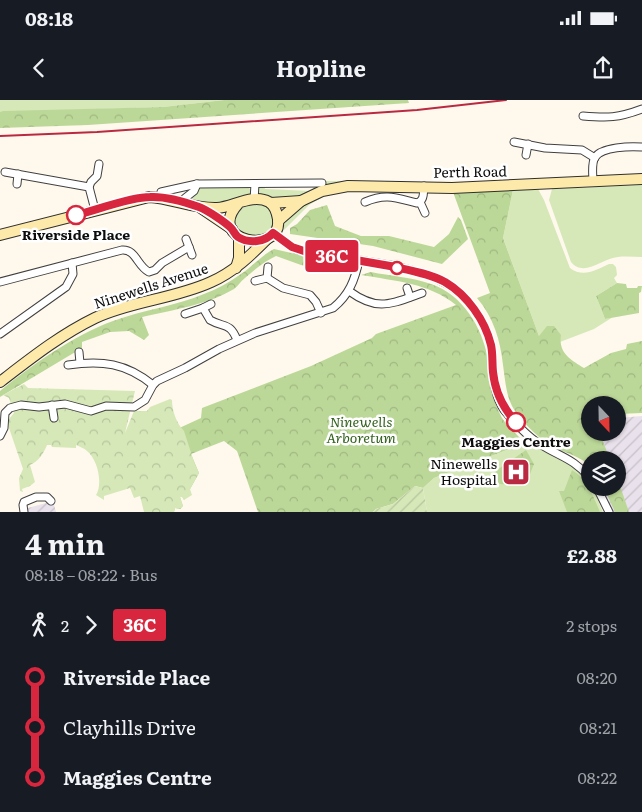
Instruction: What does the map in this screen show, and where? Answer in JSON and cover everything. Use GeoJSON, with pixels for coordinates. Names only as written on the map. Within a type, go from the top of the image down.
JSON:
{"type":"FeatureCollection","features":[{"type":"Feature","properties":{"kind":"street"},"geometry":{"type":"LineString","coordinates":[[583,116],[614,118],[642,109]]}},
{"type":"Feature","properties":{"kind":"street"},"geometry":{"type":"LineString","coordinates":[[514,142],[545,148],[582,150],[595,158]]}},
{"type":"Feature","properties":{"kind":"street"},"geometry":{"type":"LineString","coordinates":[[526,154],[528,144]]}},
{"type":"Feature","properties":{"kind":"street"},"geometry":{"type":"LineString","coordinates":[[593,182],[595,158],[605,150],[642,147]]}},
{"type":"Feature","properties":{"kind":"street"},"geometry":{"type":"LineString","coordinates":[[95,210],[89,187],[97,176],[99,164]]}},
{"type":"Feature","properties":{"kind":"street"},"geometry":{"type":"LineString","coordinates":[[5,172],[89,187]]}},
{"type":"Feature","properties":{"kind":"street"},"geometry":{"type":"LineString","coordinates":[[17,184],[18,174]]}},
{"type":"Feature","properties":{"kind":"street","name":"Perth Road"},"geometry":{"type":"LineString","coordinates":[[271,236],[277,228],[278,222],[301,201],[322,191],[348,186],[452,188],[642,180]]}},
{"type":"Feature","properties":{"kind":"street"},"geometry":{"type":"LineString","coordinates":[[161,192],[197,184],[322,183]]}},
{"type":"Feature","properties":{"kind":"street"},"geometry":{"type":"LineString","coordinates":[[180,202],[194,191],[197,184]]}},
{"type":"Feature","properties":{"kind":"street"},"geometry":{"type":"LineString","coordinates":[[254,184],[254,200]]}},
{"type":"Feature","properties":{"kind":"street"},"geometry":{"type":"LineString","coordinates":[[420,202],[423,197],[424,186]]}},
{"type":"Feature","properties":{"kind":"street","name":"Perth Road"},"geometry":{"type":"LineString","coordinates":[[0,235],[149,196],[201,208],[219,208],[238,204],[245,200],[264,200],[271,203],[301,201]]}},
{"type":"Feature","properties":{"kind":"street"},"geometry":{"type":"LineString","coordinates":[[365,202],[379,197],[390,196],[420,202]]}},
{"type":"Feature","properties":{"kind":"street"},"geometry":{"type":"LineString","coordinates":[[420,202],[425,213]]}},
{"type":"Feature","properties":{"kind":"street"},"geometry":{"type":"LineString","coordinates":[[271,203],[278,222]]}},
{"type":"Feature","properties":{"kind":"street"},"geometry":{"type":"LineString","coordinates":[[232,229],[229,219],[232,211],[238,204]]}},
{"type":"Feature","properties":{"kind":"street","name":"Perth Road"},"geometry":{"type":"LineString","coordinates":[[201,208],[232,229],[239,238]]}},
{"type":"Feature","properties":{"kind":"street"},"geometry":{"type":"LineString","coordinates":[[236,268],[239,258],[239,238],[260,241],[271,236],[298,250],[420,272],[445,282],[464,298],[478,315],[488,332],[492,348],[493,373],[497,396],[504,410],[539,444],[581,467]]}},
{"type":"Feature","properties":{"kind":"street","name":"Ninewells Avenue"},"geometry":{"type":"LineString","coordinates":[[0,382],[54,341],[96,318],[129,306],[188,291],[212,282],[236,268],[271,236]]}},
{"type":"Feature","properties":{"kind":"street"},"geometry":{"type":"LineString","coordinates":[[186,239],[192,255]]}},
{"type":"Feature","properties":{"kind":"street"},"geometry":{"type":"LineString","coordinates":[[0,282],[72,262],[127,250],[132,252],[144,270],[149,272],[189,247]]}},
{"type":"Feature","properties":{"kind":"street"},"geometry":{"type":"LineString","coordinates":[[0,436],[4,428],[5,413],[10,408],[21,405],[39,407],[65,404],[91,411],[106,406],[134,407],[145,400],[153,385],[163,378],[237,340],[280,324],[333,308],[349,291],[356,275],[359,260]]}},
{"type":"Feature","properties":{"kind":"street"},"geometry":{"type":"LineString","coordinates":[[0,334],[66,287],[73,274],[72,262]]}},
{"type":"Feature","properties":{"kind":"street"},"geometry":{"type":"LineString","coordinates":[[267,278],[268,268]]}},
{"type":"Feature","properties":{"kind":"street"},"geometry":{"type":"LineString","coordinates":[[255,281],[267,278],[283,288],[310,295],[321,313]]}},
{"type":"Feature","properties":{"kind":"street"},"geometry":{"type":"LineString","coordinates":[[407,288],[410,297]]}},
{"type":"Feature","properties":{"kind":"street"},"geometry":{"type":"LineString","coordinates":[[349,291],[362,300],[378,304],[388,304],[422,293]]}},
{"type":"Feature","properties":{"kind":"street"},"geometry":{"type":"LineString","coordinates":[[185,314],[211,304]]}},
{"type":"Feature","properties":{"kind":"street"},"geometry":{"type":"LineString","coordinates":[[203,308],[210,320],[227,325],[232,329],[237,340]]}},
{"type":"Feature","properties":{"kind":"street"},"geometry":{"type":"LineString","coordinates":[[79,352],[80,363]]}},
{"type":"Feature","properties":{"kind":"street"},"geometry":{"type":"LineString","coordinates":[[68,365],[93,363],[125,368],[140,375],[153,385]]}},
{"type":"Feature","properties":{"kind":"street"},"geometry":{"type":"LineString","coordinates":[[52,405],[54,418]]}},
{"type":"Feature","properties":{"kind":"street"},"geometry":{"type":"LineString","coordinates":[[601,496],[609,512]]}},
{"type":"Feature","properties":{"kind":"street"},"geometry":{"type":"LineString","coordinates":[[24,512],[24,502],[36,497],[47,497],[51,501]]}},
{"type":"Feature","properties":{"kind":"shaded area"},"geometry":{"type":"Polygon","coordinates":[[[642,416],[642,512],[612,512],[605,496],[626,496],[626,451],[605,451],[603,441],[626,441],[626,417],[642,416]]]}},
{"type":"Feature","properties":{"kind":"shaded area"},"geometry":{"type":"Polygon","coordinates":[[[53,501],[56,512],[28,512],[28,508],[53,501]]]}},
{"type":"Feature","properties":{"kind":"green space"},"geometry":{"type":"Polygon","coordinates":[[[0,100],[224,100],[163,107],[0,112],[0,100]]]}},
{"type":"Feature","properties":{"kind":"green space"},"geometry":{"type":"Polygon","coordinates":[[[224,100],[408,100],[409,103],[88,125],[0,128],[0,112],[3,111],[163,107],[224,100]]]}},
{"type":"Feature","properties":{"kind":"green space"},"geometry":{"type":"Polygon","coordinates":[[[325,181],[345,182],[313,194],[293,198],[271,198],[259,196],[258,193],[258,189],[261,186],[264,186],[265,189],[311,191],[314,187],[325,184],[325,181]]]}},
{"type":"Feature","properties":{"kind":"green space"},"geometry":{"type":"Polygon","coordinates":[[[642,185],[642,257],[612,258],[588,268],[576,266],[571,262],[549,200],[552,189],[642,185]]]}},
{"type":"Feature","properties":{"kind":"green space"},"geometry":{"type":"Polygon","coordinates":[[[199,188],[249,188],[251,191],[250,195],[219,203],[188,201],[199,188]]]}},
{"type":"Feature","properties":{"kind":"green space"},"geometry":{"type":"Polygon","coordinates":[[[538,189],[570,268],[585,273],[609,264],[613,264],[616,267],[617,275],[614,278],[617,283],[596,296],[605,319],[613,317],[594,329],[560,342],[539,336],[503,238],[513,190],[538,189]]]}},
{"type":"Feature","properties":{"kind":"green space"},"geometry":{"type":"Polygon","coordinates":[[[513,190],[503,238],[539,336],[547,326],[554,326],[561,335],[562,347],[566,355],[584,368],[611,353],[626,349],[627,344],[642,341],[642,413],[626,414],[626,396],[581,396],[581,441],[603,441],[607,451],[581,451],[581,460],[542,440],[524,423],[515,411],[506,386],[500,347],[492,321],[477,298],[490,293],[453,192],[513,190]]]}},
{"type":"Feature","properties":{"kind":"green space"},"geometry":{"type":"Polygon","coordinates":[[[328,194],[309,205],[283,231],[288,218],[294,212],[328,194]]]}},
{"type":"Feature","properties":{"kind":"green space"},"geometry":{"type":"Polygon","coordinates":[[[247,204],[263,205],[268,208],[274,221],[271,230],[262,236],[241,234],[239,232],[233,222],[239,208],[247,204]]]}},
{"type":"Feature","properties":{"kind":"green space"},"geometry":{"type":"Polygon","coordinates":[[[327,205],[335,226],[361,236],[389,236],[434,247],[449,234],[458,217],[468,239],[442,264],[373,246],[290,234],[290,228],[297,224],[310,210],[327,205]]]}},
{"type":"Feature","properties":{"kind":"green space"},"geometry":{"type":"Polygon","coordinates":[[[274,249],[348,266],[352,273],[340,270],[334,273],[301,265],[276,256],[256,269],[234,289],[224,295],[189,306],[142,317],[149,335],[144,340],[129,331],[110,332],[82,342],[82,348],[0,397],[0,391],[26,371],[83,334],[113,321],[182,302],[214,290],[237,277],[274,249]]]}},
{"type":"Feature","properties":{"kind":"green space","name":"Ninewells Arboretum"},"geometry":{"type":"Polygon","coordinates":[[[371,272],[409,278],[431,284],[453,296],[462,304],[481,335],[488,359],[497,408],[505,422],[525,443],[434,478],[423,488],[415,486],[393,504],[376,509],[373,512],[258,512],[237,451],[224,441],[191,454],[199,473],[184,500],[182,496],[180,497],[183,506],[180,509],[175,508],[174,512],[167,512],[175,430],[201,418],[202,408],[311,366],[372,338],[376,334],[456,305],[423,287],[361,275],[371,272]]]}},
{"type":"Feature","properties":{"kind":"green space"},"geometry":{"type":"Polygon","coordinates":[[[617,283],[626,284],[627,288],[642,286],[639,293],[639,313],[605,319],[596,296],[617,283]]]}},
{"type":"Feature","properties":{"kind":"green space"},"geometry":{"type":"Polygon","coordinates":[[[24,384],[28,388],[135,391],[125,433],[134,411],[147,411],[150,407],[170,399],[172,400],[175,416],[184,431],[199,473],[190,489],[192,495],[184,500],[180,497],[183,506],[180,509],[175,508],[174,512],[144,512],[140,496],[134,498],[130,488],[104,496],[104,500],[96,495],[99,479],[94,460],[86,450],[76,445],[76,448],[47,445],[36,462],[30,465],[35,482],[22,489],[23,492],[20,491],[19,478],[23,469],[9,428],[9,419],[14,413],[9,398],[3,395],[24,384]]]}},
{"type":"Feature","properties":{"kind":"green space","name":"Ninewells Hospital"},"geometry":{"type":"Polygon","coordinates":[[[525,443],[564,460],[581,472],[581,496],[596,496],[603,512],[427,512],[423,488],[434,478],[525,443]]]}},
{"type":"Feature","properties":{"kind":"green space"},"geometry":{"type":"Polygon","coordinates":[[[526,450],[534,464],[530,474],[514,482],[498,484],[492,475],[494,472],[526,450]]]}},
{"type":"Feature","properties":{"kind":"green space"},"geometry":{"type":"Polygon","coordinates":[[[572,470],[581,478],[581,496],[593,496],[600,512],[567,512],[559,491],[564,491],[572,470]]]}},
{"type":"Feature","properties":{"kind":"green space"},"geometry":{"type":"Polygon","coordinates":[[[415,486],[423,488],[427,512],[373,512],[376,509],[393,504],[415,486]]]}},
{"type":"Feature","properties":{"kind":"green space"},"geometry":{"type":"Polygon","coordinates":[[[608,496],[624,496],[629,512],[615,512],[608,496]]]}},
{"type":"Feature","properties":{"kind":"railway"},"geometry":{"type":"LineString","coordinates":[[0,136],[97,132],[417,110],[506,100]]}},
{"type":"Feature","properties":{"kind":"bus line","name":"36C"},"geometry":{"type":"LineString","coordinates":[[76,215],[149,196],[160,197],[201,208],[232,229],[239,238],[260,241],[268,238],[273,233],[292,247],[304,251],[420,272],[445,282],[464,298],[478,315],[488,332],[492,348],[493,373],[497,396],[504,410],[516,422]]}},
{"type":"Feature","properties":{"kind":"place","name":"Riverside Place"},"geometry":{"type":"Point","coordinates":[76,215]}},
{"type":"Feature","properties":{"kind":"place","name":"Maggies Centre"},"geometry":{"type":"Point","coordinates":[516,422]}},
{"type":"Feature","properties":{"kind":"place","name":"Ninewells Hospital"},"geometry":{"type":"Point","coordinates":[516,472]}}]}
